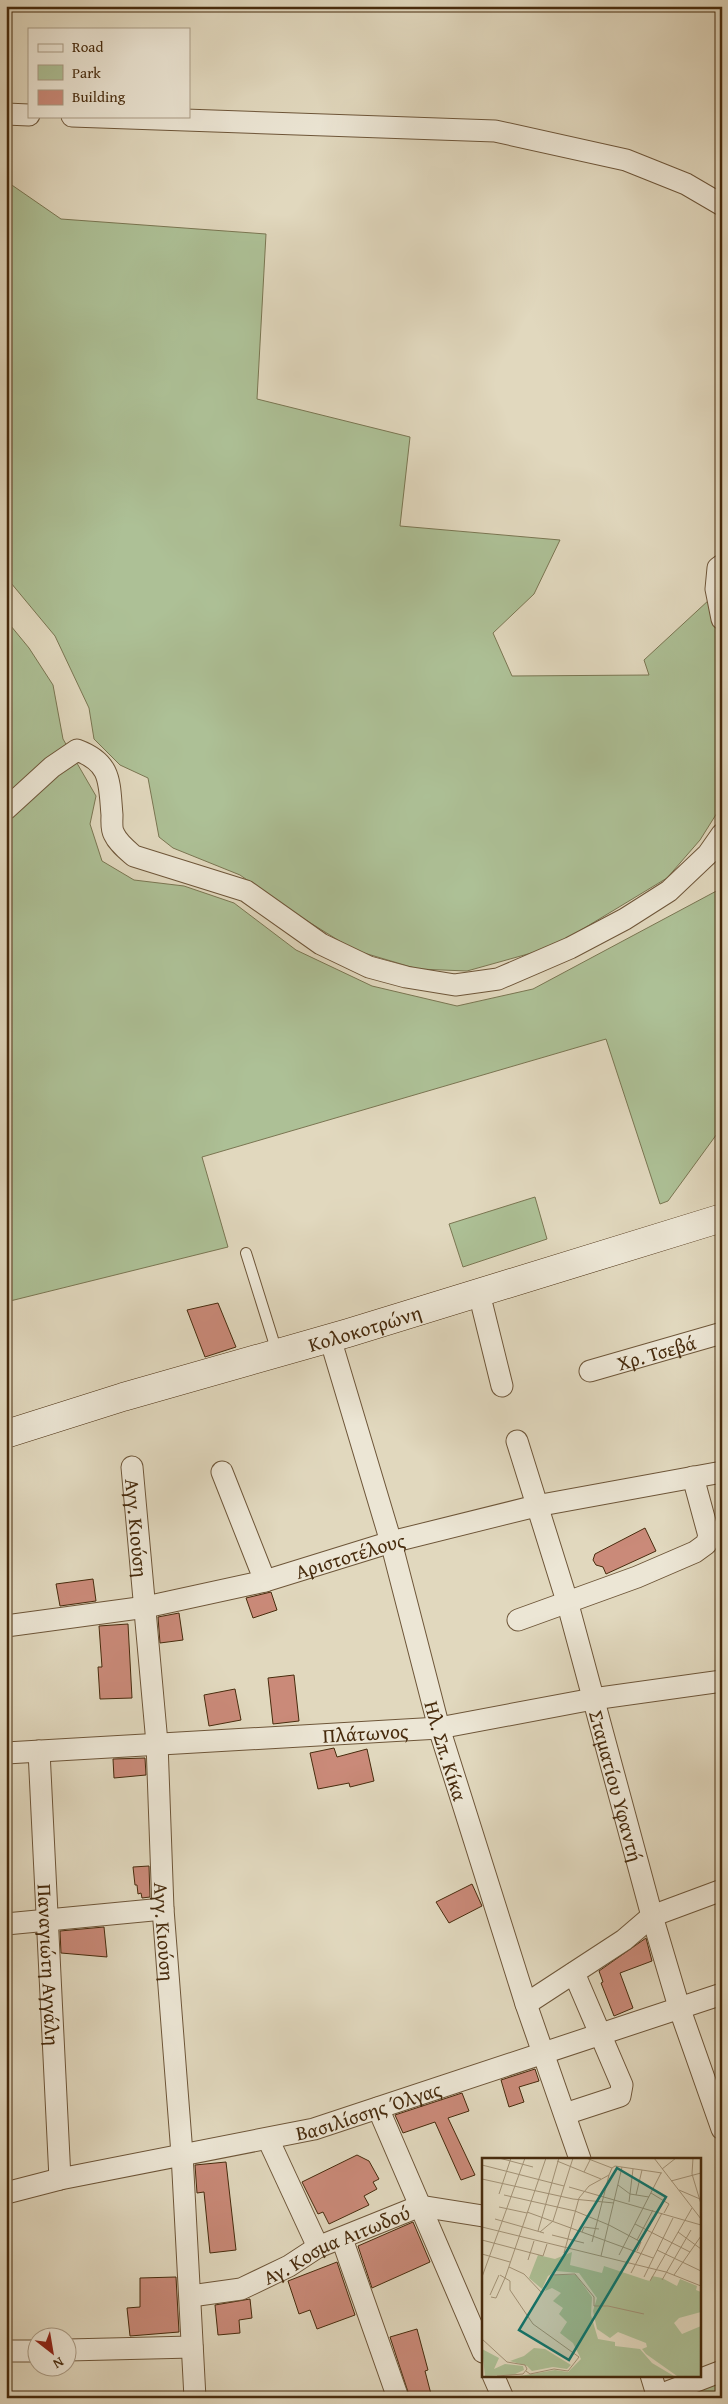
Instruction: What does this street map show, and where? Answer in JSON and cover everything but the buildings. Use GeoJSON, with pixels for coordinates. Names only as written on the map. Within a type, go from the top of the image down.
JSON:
{"type":"FeatureCollection","features":[{"type":"Feature","properties":{"kind":"street"},"geometry":{"type":"LineString","coordinates":[[6,114],[28,115]]}},
{"type":"Feature","properties":{"kind":"street"},"geometry":{"type":"LineString","coordinates":[[128,118],[495,131],[626,160],[686,184],[722,205]]}},
{"type":"Feature","properties":{"kind":"street"},"geometry":{"type":"LineString","coordinates":[[722,565],[718,568],[716,589],[722,619]]}},
{"type":"Feature","properties":{"kind":"street"},"geometry":{"type":"LineString","coordinates":[[6,809],[65,757],[77,750],[93,756],[104,768],[109,778],[113,833],[123,847],[134,856],[246,890],[320,944],[369,967],[406,977],[455,985],[498,979],[570,948],[624,919],[669,891],[708,854],[722,834]]}},
{"type":"Feature","properties":{"kind":"street","name":"Κολοκοτρώνη"},"geometry":{"type":"LineString","coordinates":[[6,1434],[123,1397],[330,1338],[722,1218]]}},
{"type":"Feature","properties":{"kind":"street"},"geometry":{"type":"LineString","coordinates":[[479,1293],[502,1386]]}},
{"type":"Feature","properties":{"kind":"street","name":"Χρ. Τσεβά"},"geometry":{"type":"LineString","coordinates":[[590,1371],[722,1334]]}},
{"type":"Feature","properties":{"kind":"street","name":"Ηλ. Σπ. Κίκα"},"geometry":{"type":"LineString","coordinates":[[330,1338],[391,1542],[439,1728],[526,2004],[580,2158]]}},
{"type":"Feature","properties":{"kind":"street","name":"Σταματίου Υφαντή"},"geometry":{"type":"LineString","coordinates":[[517,1441],[567,1602],[652,1916],[680,2007],[722,2129]]}},
{"type":"Feature","properties":{"kind":"street","name":"Αγγ. Κιούση"},"geometry":{"type":"LineString","coordinates":[[132,1467],[146,1607],[156,1743],[163,1909],[182,2154],[195,2398]]}},
{"type":"Feature","properties":{"kind":"street"},"geometry":{"type":"LineString","coordinates":[[222,1472],[265,1581]]}},
{"type":"Feature","properties":{"kind":"street","name":"Αριστοτέλους"},"geometry":{"type":"LineString","coordinates":[[6,1626],[146,1607],[265,1581],[391,1542],[536,1506],[722,1472]]}},
{"type":"Feature","properties":{"kind":"street"},"geometry":{"type":"LineString","coordinates":[[518,1620],[637,1577],[696,1552],[706,1544],[709,1536],[693,1477]]}},
{"type":"Feature","properties":{"kind":"street","name":"Πλάτωνος"},"geometry":{"type":"LineString","coordinates":[[6,1753],[439,1728],[593,1699],[722,1682]]}},
{"type":"Feature","properties":{"kind":"street","name":"Παναγιώτη Αγγάλη"},"geometry":{"type":"LineString","coordinates":[[39,1750],[60,2179]]}},
{"type":"Feature","properties":{"kind":"street"},"geometry":{"type":"LineString","coordinates":[[526,2004],[624,1940],[652,1916],[722,1890]]}},
{"type":"Feature","properties":{"kind":"street"},"geometry":{"type":"LineString","coordinates":[[6,1924],[163,1909]]}},
{"type":"Feature","properties":{"kind":"street"},"geometry":{"type":"LineString","coordinates":[[565,2114],[620,2096],[622,2085],[574,1973]]}},
{"type":"Feature","properties":{"kind":"street","name":"Βασιλίσσης Όλγας"},"geometry":{"type":"LineString","coordinates":[[6,2193],[60,2179],[314,2129],[722,1994]]}},
{"type":"Feature","properties":{"kind":"street"},"geometry":{"type":"LineString","coordinates":[[378,2108],[482,2350]]}},
{"type":"Feature","properties":{"kind":"street"},"geometry":{"type":"LineString","coordinates":[[268,2139],[318,2247]]}},
{"type":"Feature","properties":{"kind":"street","name":"Αγ. Κοσμα Αιτωδού"},"geometry":{"type":"LineString","coordinates":[[191,2296],[241,2290],[289,2266],[318,2247],[342,2239],[420,2206],[482,2216]]}},
{"type":"Feature","properties":{"kind":"street"},"geometry":{"type":"LineString","coordinates":[[342,2239],[398,2398]]}},
{"type":"Feature","properties":{"kind":"street"},"geometry":{"type":"LineString","coordinates":[[78,2350],[192,2347]]}},
{"type":"Feature","properties":{"kind":"street"},"geometry":{"type":"LineString","coordinates":[[6,2351],[28,2350]]}},
{"type":"Feature","properties":{"kind":"street"},"geometry":{"type":"LineString","coordinates":[[651,2376],[658,2397],[722,2371]]}},
{"type":"Feature","properties":{"kind":"street"},"geometry":{"type":"LineString","coordinates":[[493,2376],[503,2398]]}},
{"type":"Feature","properties":{"kind":"lane"},"geometry":{"type":"LineString","coordinates":[[246,1253],[277,1353]]}},
{"type":"Feature","properties":{"kind":"green space"},"geometry":{"type":"Polygon","coordinates":[[[6,181],[61,219],[266,234],[257,399],[410,437],[400,526],[560,540],[534,594],[493,633],[512,676],[649,675],[644,660],[710,599],[722,654],[722,805],[700,840],[667,878],[553,947],[467,971],[418,969],[354,950],[296,914],[240,875],[173,848],[159,837],[148,778],[120,765],[94,739],[89,708],[55,636],[6,577],[6,181]]]}},
{"type":"Feature","properties":{"kind":"green space"},"geometry":{"type":"Polygon","coordinates":[[[6,620],[29,648],[53,685],[63,739],[96,796],[90,824],[102,861],[134,880],[184,886],[234,903],[296,950],[372,986],[457,1006],[533,989],[722,888],[722,1127],[668,1201],[660,1204],[606,1039],[202,1157],[228,1247],[6,1302],[6,620]]]}},
{"type":"Feature","properties":{"kind":"green space"},"geometry":{"type":"Polygon","coordinates":[[[535,1197],[547,1239],[463,1267],[449,1224],[535,1197]]]}},
{"type":"Feature","properties":{"kind":"green space"},"geometry":{"type":"Polygon","coordinates":[[[722,2381],[722,2398],[672,2398],[722,2381]]]}}]}
